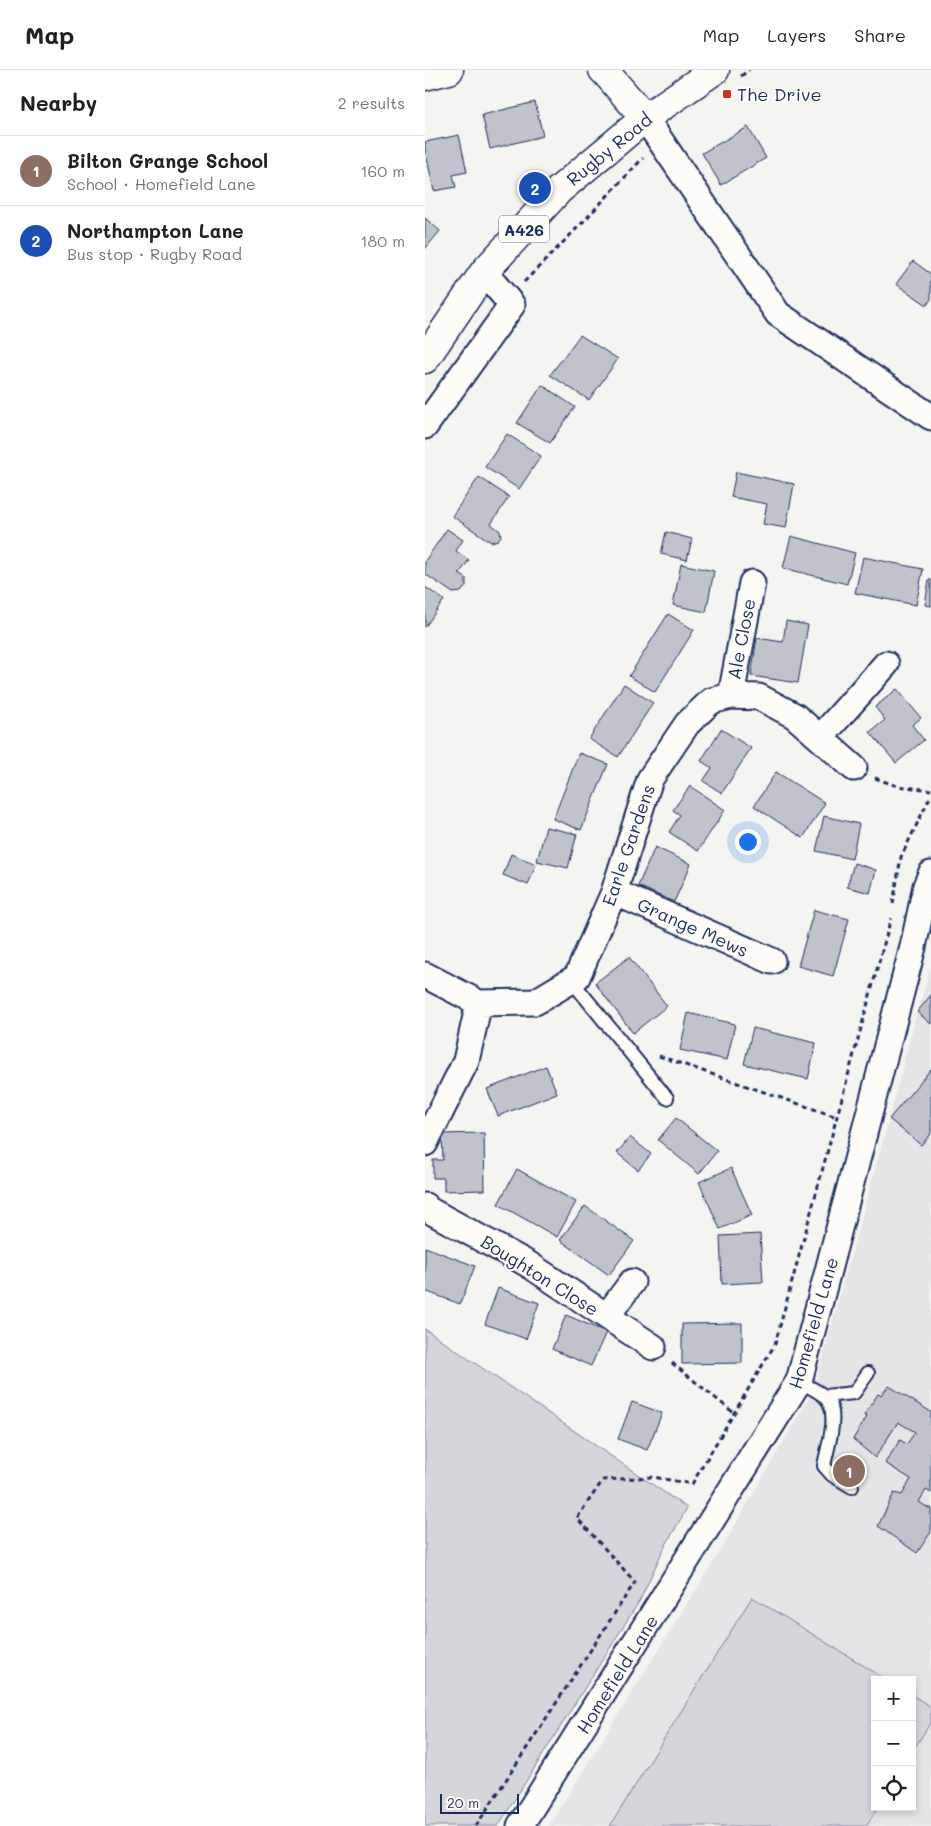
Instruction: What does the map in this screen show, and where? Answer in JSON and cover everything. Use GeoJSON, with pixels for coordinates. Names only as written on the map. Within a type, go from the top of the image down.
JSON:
{"type":"FeatureCollection","features":[{"type":"Feature","properties":{"kind":"main road"},"geometry":{"type":"LineString","coordinates":[[425,76],[449,70]]}},
{"type":"Feature","properties":{"kind":"main road"},"geometry":{"type":"LineString","coordinates":[[603,70],[645,118]]}},
{"type":"Feature","properties":{"kind":"main road","name":"Rugby Road"},"geometry":{"type":"LineString","coordinates":[[425,359],[484,272],[559,190],[645,118],[715,70]]}},
{"type":"Feature","properties":{"kind":"street"},"geometry":{"type":"LineString","coordinates":[[645,118],[778,314],[931,417]]}},
{"type":"Feature","properties":{"kind":"street"},"geometry":{"type":"LineString","coordinates":[[425,426],[512,305],[484,272]]}},
{"type":"Feature","properties":{"kind":"street","name":"Ale Close"},"geometry":{"type":"LineString","coordinates":[[731,696],[752,583]]}},
{"type":"Feature","properties":{"kind":"street"},"geometry":{"type":"LineString","coordinates":[[820,738],[886,664]]}},
{"type":"Feature","properties":{"kind":"street","name":"Earle Gardens"},"geometry":{"type":"LineString","coordinates":[[425,975],[479,1003],[535,1002],[577,977],[614,892],[650,779],[687,724],[711,701],[731,696],[759,696],[795,716],[854,768]]}},
{"type":"Feature","properties":{"kind":"street","name":"Homefield Lane"},"geometry":{"type":"LineString","coordinates":[[520,1826],[799,1381],[913,947],[926,886],[931,874]]}},
{"type":"Feature","properties":{"kind":"street","name":"Grange Mews"},"geometry":{"type":"LineString","coordinates":[[614,892],[772,961]]}},
{"type":"Feature","properties":{"kind":"street"},"geometry":{"type":"LineString","coordinates":[[425,1143],[466,1061],[479,1003]]}},
{"type":"Feature","properties":{"kind":"street","name":"Boughton Close"},"geometry":{"type":"LineString","coordinates":[[425,1206],[427,1209],[528,1264],[653,1346]]}},
{"type":"Feature","properties":{"kind":"street"},"geometry":{"type":"LineString","coordinates":[[607,1316],[632,1282]]}},
{"type":"Feature","properties":{"kind":"lane"},"geometry":{"type":"LineString","coordinates":[[571,980],[667,1098]]}},
{"type":"Feature","properties":{"kind":"lane"},"geometry":{"type":"LineString","coordinates":[[825,1396],[854,1393],[868,1373]]}},
{"type":"Feature","properties":{"kind":"lane"},"geometry":{"type":"LineString","coordinates":[[799,1381],[825,1396],[832,1411],[832,1433],[824,1466],[832,1475],[852,1488]]}},
{"type":"Feature","properties":{"kind":"path"},"geometry":{"type":"LineString","coordinates":[[507,299],[661,141]]}},
{"type":"Feature","properties":{"kind":"path"},"geometry":{"type":"LineString","coordinates":[[854,768],[880,781],[897,786],[931,790]]}},
{"type":"Feature","properties":{"kind":"path"},"geometry":{"type":"LineString","coordinates":[[476,1826],[635,1582],[577,1518],[603,1480],[653,1476],[692,1484],[775,1344],[892,913],[901,857],[931,795]]}},
{"type":"Feature","properties":{"kind":"path"},"geometry":{"type":"LineString","coordinates":[[623,1043],[837,1117]]}},
{"type":"Feature","properties":{"kind":"path"},"geometry":{"type":"LineString","coordinates":[[653,1346],[734,1413]]}},
{"type":"Feature","properties":{"kind":"shaded area"},"geometry":{"type":"Polygon","coordinates":[[[931,967],[931,1826],[549,1826],[720,1551],[813,1391],[917,1012],[931,967]]]}},
{"type":"Feature","properties":{"kind":"shaded area"},"geometry":{"type":"Polygon","coordinates":[[[425,1329],[687,1508],[663,1550],[640,1600],[498,1826],[425,1826],[425,1329]]]}},
{"type":"Feature","properties":{"kind":"shaded area"},"geometry":{"type":"Polygon","coordinates":[[[752,1597],[880,1676],[871,1676],[871,1811],[875,1811],[866,1826],[610,1826],[752,1597]]]}},
{"type":"Feature","properties":{"kind":"shaded area"},"geometry":{"type":"Polygon","coordinates":[[[916,1698],[931,1707],[931,1722],[916,1746],[916,1698]]]}},
{"type":"Feature","properties":{"kind":"building"},"geometry":{"type":"Polygon","coordinates":[[[535,102],[543,136],[490,149],[482,115],[535,102]]]}},
{"type":"Feature","properties":{"kind":"building"},"geometry":{"type":"Polygon","coordinates":[[[748,127],[766,158],[721,185],[702,153],[748,127]]]}},
{"type":"Feature","properties":{"kind":"building"},"geometry":{"type":"Polygon","coordinates":[[[459,135],[467,172],[453,175],[456,187],[434,191],[425,142],[459,135]]]}},
{"type":"Feature","properties":{"kind":"building"},"geometry":{"type":"Polygon","coordinates":[[[425,218],[440,231],[425,249],[425,218]]]}},
{"type":"Feature","properties":{"kind":"building"},"geometry":{"type":"Polygon","coordinates":[[[913,261],[931,274],[931,299],[927,305],[896,284],[913,261]]]}},
{"type":"Feature","properties":{"kind":"building"},"geometry":{"type":"Polygon","coordinates":[[[580,335],[618,359],[589,400],[550,375],[580,335]]]}},
{"type":"Feature","properties":{"kind":"building"},"geometry":{"type":"Polygon","coordinates":[[[542,385],[575,407],[550,443],[517,423],[542,385]]]}},
{"type":"Feature","properties":{"kind":"building"},"geometry":{"type":"Polygon","coordinates":[[[507,434],[541,456],[519,489],[485,467],[507,434]]]}},
{"type":"Feature","properties":{"kind":"building"},"geometry":{"type":"Polygon","coordinates":[[[736,472],[794,484],[786,528],[763,524],[767,504],[731,497],[736,472]]]}},
{"type":"Feature","properties":{"kind":"building"},"geometry":{"type":"Polygon","coordinates":[[[479,477],[509,497],[491,524],[500,531],[501,536],[498,540],[491,542],[452,516],[479,477]]]}},
{"type":"Feature","properties":{"kind":"building"},"geometry":{"type":"Polygon","coordinates":[[[447,529],[463,540],[456,551],[469,560],[459,574],[466,578],[466,586],[461,592],[453,593],[425,574],[425,561],[447,529]]]}},
{"type":"Feature","properties":{"kind":"building"},"geometry":{"type":"Polygon","coordinates":[[[666,532],[692,539],[687,560],[661,554],[666,532]]]}},
{"type":"Feature","properties":{"kind":"building"},"geometry":{"type":"Polygon","coordinates":[[[791,536],[855,553],[847,584],[783,568],[791,536]]]}},
{"type":"Feature","properties":{"kind":"building"},"geometry":{"type":"Polygon","coordinates":[[[863,557],[923,569],[916,605],[855,593],[863,557]]]}},
{"type":"Feature","properties":{"kind":"building"},"geometry":{"type":"Polygon","coordinates":[[[681,564],[714,571],[706,612],[673,605],[681,564]]]}},
{"type":"Feature","properties":{"kind":"building"},"geometry":{"type":"Polygon","coordinates":[[[929,580],[931,580],[931,606],[925,605],[929,580]]]}},
{"type":"Feature","properties":{"kind":"building"},"geometry":{"type":"Polygon","coordinates":[[[425,587],[444,600],[425,627],[425,587]]]}},
{"type":"Feature","properties":{"kind":"building"},"geometry":{"type":"Polygon","coordinates":[[[668,614],[694,630],[655,692],[629,676],[668,614]]]}},
{"type":"Feature","properties":{"kind":"building"},"geometry":{"type":"Polygon","coordinates":[[[786,621],[808,625],[798,683],[751,676],[757,638],[783,642],[786,621]]]}},
{"type":"Feature","properties":{"kind":"building"},"geometry":{"type":"Polygon","coordinates":[[[624,684],[653,703],[618,757],[589,739],[624,684]]]}},
{"type":"Feature","properties":{"kind":"building"},"geometry":{"type":"Polygon","coordinates":[[[897,689],[921,718],[912,725],[924,740],[896,763],[870,732],[885,720],[875,707],[897,689]]]}},
{"type":"Feature","properties":{"kind":"building"},"geometry":{"type":"Polygon","coordinates":[[[721,729],[751,748],[722,793],[703,781],[712,768],[701,761],[721,729]]]}},
{"type":"Feature","properties":{"kind":"building"},"geometry":{"type":"Polygon","coordinates":[[[579,753],[608,764],[581,830],[553,819],[579,753]]]}},
{"type":"Feature","properties":{"kind":"building"},"geometry":{"type":"Polygon","coordinates":[[[776,772],[825,803],[803,838],[754,806],[776,772]]]}},
{"type":"Feature","properties":{"kind":"building"},"geometry":{"type":"Polygon","coordinates":[[[690,786],[725,810],[698,851],[669,832],[680,815],[673,810],[690,786]]]}},
{"type":"Feature","properties":{"kind":"building"},"geometry":{"type":"Polygon","coordinates":[[[824,816],[859,824],[852,859],[816,851],[824,816]]]}},
{"type":"Feature","properties":{"kind":"building"},"geometry":{"type":"Polygon","coordinates":[[[546,827],[577,834],[568,868],[537,861],[546,827]]]}},
{"type":"Feature","properties":{"kind":"building"},"geometry":{"type":"Polygon","coordinates":[[[655,847],[691,864],[674,902],[638,886],[655,847]]]}},
{"type":"Feature","properties":{"kind":"building"},"geometry":{"type":"Polygon","coordinates":[[[511,854],[536,864],[528,885],[503,875],[511,854]]]}},
{"type":"Feature","properties":{"kind":"building"},"geometry":{"type":"Polygon","coordinates":[[[854,863],[876,870],[870,893],[847,887],[854,863]]]}},
{"type":"Feature","properties":{"kind":"building"},"geometry":{"type":"Polygon","coordinates":[[[814,910],[849,919],[833,976],[798,966],[814,910]]]}},
{"type":"Feature","properties":{"kind":"building"},"geometry":{"type":"Polygon","coordinates":[[[629,957],[667,1006],[633,1033],[595,983],[629,957]]]}},
{"type":"Feature","properties":{"kind":"building"},"geometry":{"type":"Polygon","coordinates":[[[931,995],[931,1024],[917,1012],[931,995]]]}},
{"type":"Feature","properties":{"kind":"building"},"geometry":{"type":"Polygon","coordinates":[[[688,1013],[735,1024],[727,1060],[680,1050],[688,1013]]]}},
{"type":"Feature","properties":{"kind":"building"},"geometry":{"type":"Polygon","coordinates":[[[753,1028],[816,1043],[808,1079],[744,1064],[753,1028]]]}},
{"type":"Feature","properties":{"kind":"building"},"geometry":{"type":"Polygon","coordinates":[[[546,1066],[557,1093],[498,1116],[487,1089],[546,1066]]]}},
{"type":"Feature","properties":{"kind":"building"},"geometry":{"type":"Polygon","coordinates":[[[931,1069],[931,1134],[921,1145],[889,1119],[931,1069]]]}},
{"type":"Feature","properties":{"kind":"building"},"geometry":{"type":"Polygon","coordinates":[[[676,1118],[717,1151],[699,1174],[658,1140],[676,1118]]]}},
{"type":"Feature","properties":{"kind":"building"},"geometry":{"type":"Polygon","coordinates":[[[484,1133],[485,1190],[444,1191],[444,1178],[433,1178],[433,1160],[443,1160],[442,1134],[484,1133]]]}},
{"type":"Feature","properties":{"kind":"building"},"geometry":{"type":"Polygon","coordinates":[[[630,1137],[651,1154],[638,1170],[617,1153],[630,1137]]]}},
{"type":"Feature","properties":{"kind":"building"},"geometry":{"type":"Polygon","coordinates":[[[731,1168],[752,1215],[720,1229],[699,1182],[731,1168]]]}},
{"type":"Feature","properties":{"kind":"building"},"geometry":{"type":"Polygon","coordinates":[[[517,1169],[576,1202],[557,1237],[498,1204],[517,1169]]]}},
{"type":"Feature","properties":{"kind":"building"},"geometry":{"type":"Polygon","coordinates":[[[585,1206],[634,1241],[609,1275],[560,1240],[585,1206]]]}},
{"type":"Feature","properties":{"kind":"building"},"geometry":{"type":"Polygon","coordinates":[[[760,1234],[763,1282],[722,1284],[720,1236],[760,1234]]]}},
{"type":"Feature","properties":{"kind":"building"},"geometry":{"type":"Polygon","coordinates":[[[425,1247],[475,1266],[460,1304],[425,1291],[425,1247]]]}},
{"type":"Feature","properties":{"kind":"building"},"geometry":{"type":"Polygon","coordinates":[[[498,1288],[539,1303],[526,1339],[485,1324],[498,1288]]]}},
{"type":"Feature","properties":{"kind":"building"},"geometry":{"type":"Polygon","coordinates":[[[566,1315],[606,1332],[591,1366],[552,1349],[566,1315]]]}},
{"type":"Feature","properties":{"kind":"building"},"geometry":{"type":"Polygon","coordinates":[[[742,1323],[742,1363],[682,1364],[682,1324],[742,1323]]]}},
{"type":"Feature","properties":{"kind":"building"},"geometry":{"type":"Polygon","coordinates":[[[889,1386],[931,1412],[931,1493],[926,1490],[919,1502],[930,1509],[931,1507],[931,1532],[917,1553],[878,1526],[894,1493],[902,1495],[911,1479],[885,1463],[900,1440],[907,1444],[915,1432],[898,1422],[875,1458],[853,1439],[867,1417],[864,1415],[878,1394],[881,1395],[889,1386]]]}},
{"type":"Feature","properties":{"kind":"building"},"geometry":{"type":"Polygon","coordinates":[[[632,1402],[662,1413],[647,1450],[618,1439],[632,1402]]]}},
{"type":"Feature","properties":{"kind":"place","name":"The Drive"},"geometry":{"type":"Point","coordinates":[727,94]}},
{"type":"Feature","properties":{"kind":"place","name":"Northampton Lane"},"geometry":{"type":"Point","coordinates":[535,188]}},
{"type":"Feature","properties":{"kind":"place","name":"Bilton Grange School"},"geometry":{"type":"Point","coordinates":[849,1471]}}]}
